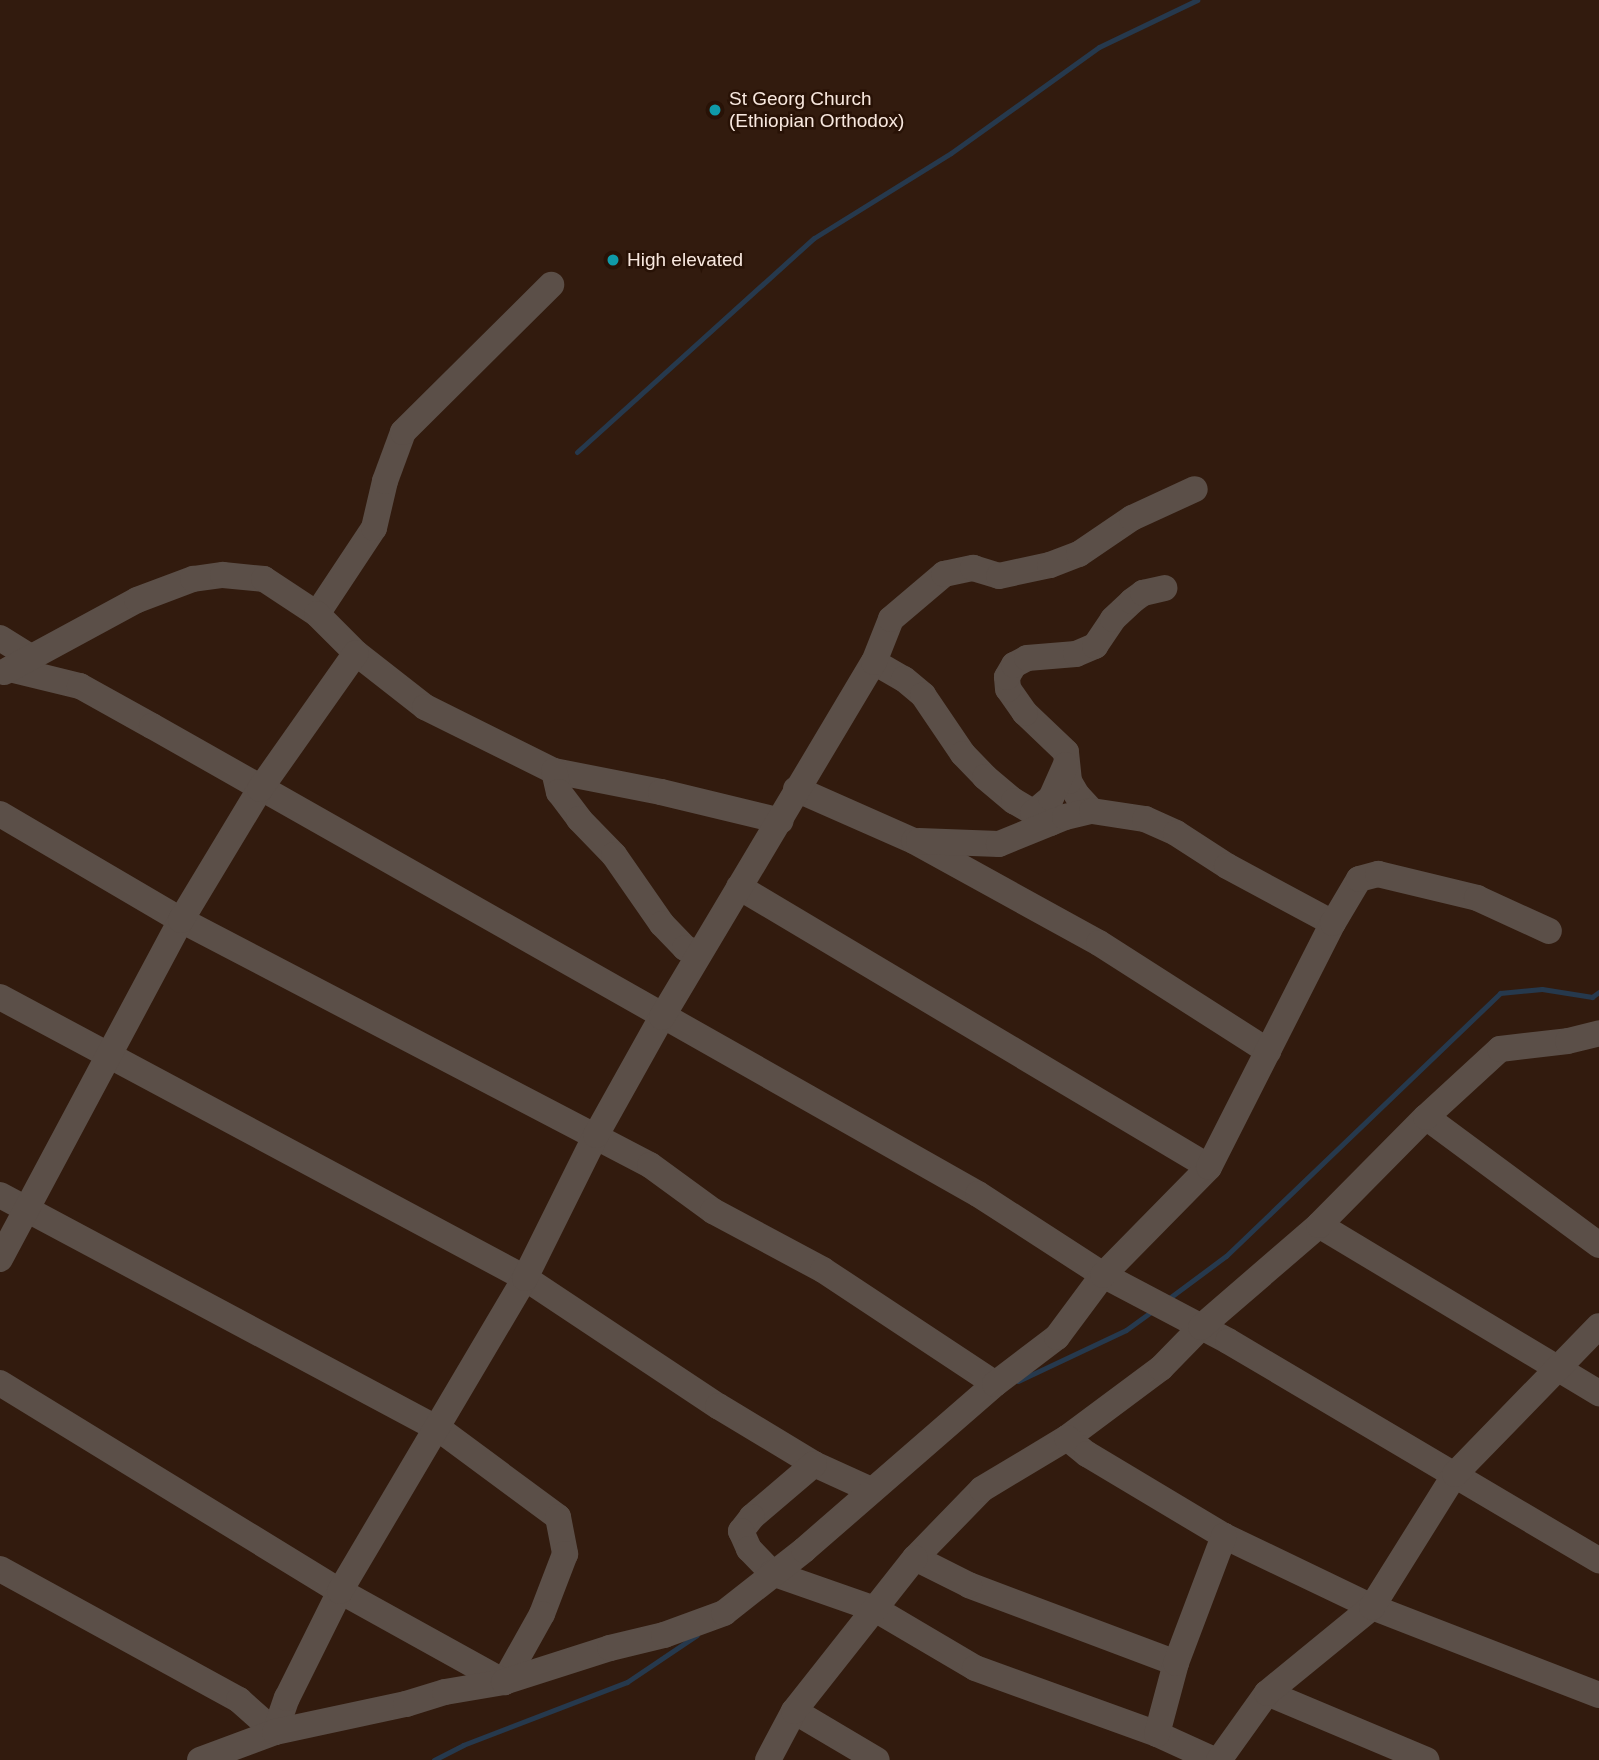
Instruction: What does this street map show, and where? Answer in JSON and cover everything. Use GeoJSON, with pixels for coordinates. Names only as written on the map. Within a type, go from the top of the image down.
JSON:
{"type":"FeatureCollection","features":[{"type":"Feature","properties":{"kind":"street"},"geometry":{"type":"LineString","coordinates":[[317,614],[374,528],[385,481],[403,432],[551,285]]}},
{"type":"Feature","properties":{"kind":"street"},"geometry":{"type":"LineString","coordinates":[[275,1732],[287,1698],[340,1591],[439,1429],[525,1278],[596,1135],[699,954],[874,662],[891,620],[944,575],[973,568],[999,576],[1050,565],[1079,554],[1132,518],[1195,489]]}},
{"type":"Feature","properties":{"kind":"street"},"geometry":{"type":"LineString","coordinates":[[14,667],[137,600],[203,578],[223,575],[264,579],[317,614],[356,653],[425,707],[554,771],[781,821]]}},
{"type":"Feature","properties":{"kind":"street"},"geometry":{"type":"LineString","coordinates":[[1091,811],[1077,795],[1066,765],[1066,752],[1025,713],[1008,689],[1007,677],[1014,665],[1027,658],[1076,654],[1095,646],[1113,619],[1132,601],[1143,593],[1164,588]]}},
{"type":"Feature","properties":{"kind":"street"},"geometry":{"type":"LineString","coordinates":[[0,638],[14,667],[80,686],[978,1194],[1102,1275],[1191,1322],[1599,1560]]}},
{"type":"Feature","properties":{"kind":"street"},"geometry":{"type":"LineString","coordinates":[[0,1259],[181,920],[260,789],[356,653]]}},
{"type":"Feature","properties":{"kind":"street"},"geometry":{"type":"LineString","coordinates":[[874,662],[904,679],[923,695],[962,754],[985,777],[1042,818]]}},
{"type":"Feature","properties":{"kind":"street"},"geometry":{"type":"LineString","coordinates":[[1042,818],[1066,765]]}},
{"type":"Feature","properties":{"kind":"street"},"geometry":{"type":"LineString","coordinates":[[554,771],[559,792],[579,819],[614,855],[662,924],[685,947],[699,954]]}},
{"type":"Feature","properties":{"kind":"street"},"geometry":{"type":"LineString","coordinates":[[796,789],[914,841],[1099,943],[1268,1051]]}},
{"type":"Feature","properties":{"kind":"street"},"geometry":{"type":"LineString","coordinates":[[914,841],[999,844],[1042,818],[1091,811],[1145,819],[1176,833],[1227,866],[1333,923]]}},
{"type":"Feature","properties":{"kind":"street"},"geometry":{"type":"LineString","coordinates":[[0,814],[181,920],[650,1165],[713,1211],[823,1270],[995,1384]]}},
{"type":"Feature","properties":{"kind":"street"},"geometry":{"type":"LineString","coordinates":[[200,1760],[275,1732],[406,1704],[445,1692],[504,1682],[664,1635],[724,1613],[804,1550],[995,1384],[1057,1337],[1102,1275],[1209,1167],[1333,923],[1359,879],[1378,874],[1478,898],[1549,931]]}},
{"type":"Feature","properties":{"kind":"street"},"geometry":{"type":"LineString","coordinates":[[739,887],[1209,1167]]}},
{"type":"Feature","properties":{"kind":"street"},"geometry":{"type":"LineString","coordinates":[[0,997],[525,1278],[707,1398],[814,1464],[871,1490]]}},
{"type":"Feature","properties":{"kind":"street"},"geometry":{"type":"LineString","coordinates":[[768,1760],[794,1711],[915,1558],[982,1489],[1067,1438],[1161,1368],[1191,1322],[1319,1225],[1426,1117],[1500,1049],[1568,1041],[1599,1033]]}},
{"type":"Feature","properties":{"kind":"street"},"geometry":{"type":"LineString","coordinates":[[1426,1117],[1599,1245]]}},
{"type":"Feature","properties":{"kind":"street"},"geometry":{"type":"LineString","coordinates":[[0,1195],[439,1429],[558,1517],[565,1554],[542,1614],[504,1682]]}},
{"type":"Feature","properties":{"kind":"street"},"geometry":{"type":"LineString","coordinates":[[1319,1225],[1599,1393]]}},
{"type":"Feature","properties":{"kind":"street"},"geometry":{"type":"LineString","coordinates":[[814,1464],[752,1517],[741,1531],[749,1549],[772,1573],[876,1609],[975,1668],[1157,1734],[1217,1760],[1267,1693],[1373,1607],[1454,1474],[1599,1326]]}},
{"type":"Feature","properties":{"kind":"street"},"geometry":{"type":"LineString","coordinates":[[0,1383],[340,1591],[504,1682]]}},
{"type":"Feature","properties":{"kind":"street"},"geometry":{"type":"LineString","coordinates":[[1067,1438],[1087,1454],[1224,1536],[1373,1607],[1599,1695]]}},
{"type":"Feature","properties":{"kind":"street"},"geometry":{"type":"LineString","coordinates":[[1157,1734],[1176,1663],[1224,1536]]}},
{"type":"Feature","properties":{"kind":"street"},"geometry":{"type":"LineString","coordinates":[[915,1558],[932,1570],[969,1585],[1176,1663]]}},
{"type":"Feature","properties":{"kind":"street"},"geometry":{"type":"LineString","coordinates":[[0,1569],[239,1700],[275,1732]]}},
{"type":"Feature","properties":{"kind":"street"},"geometry":{"type":"LineString","coordinates":[[1267,1693],[1426,1760]]}},
{"type":"Feature","properties":{"kind":"street"},"geometry":{"type":"LineString","coordinates":[[794,1711],[877,1760]]}},
{"type":"Feature","properties":{"kind":"waterway"},"geometry":{"type":"LineString","coordinates":[[577,452],[814,238],[951,153],[1099,47],[1197,0]]}},
{"type":"Feature","properties":{"kind":"waterway"},"geometry":{"type":"LineString","coordinates":[[1168,1299],[1226,1256],[1500,993],[1542,989],[1592,997],[1599,992]]}},
{"type":"Feature","properties":{"kind":"waterway"},"geometry":{"type":"LineString","coordinates":[[1018,1381],[1126,1330],[1152,1311]]}},
{"type":"Feature","properties":{"kind":"waterway"},"geometry":{"type":"LineString","coordinates":[[434,1760],[463,1745],[627,1682],[697,1635]]}},
{"type":"Feature","properties":{"kind":"place","name":"St Georg Church (Ethiopian Orthodox)"},"geometry":{"type":"Point","coordinates":[715,110]}},
{"type":"Feature","properties":{"kind":"place","name":"High elevated"},"geometry":{"type":"Point","coordinates":[613,260]}}]}
